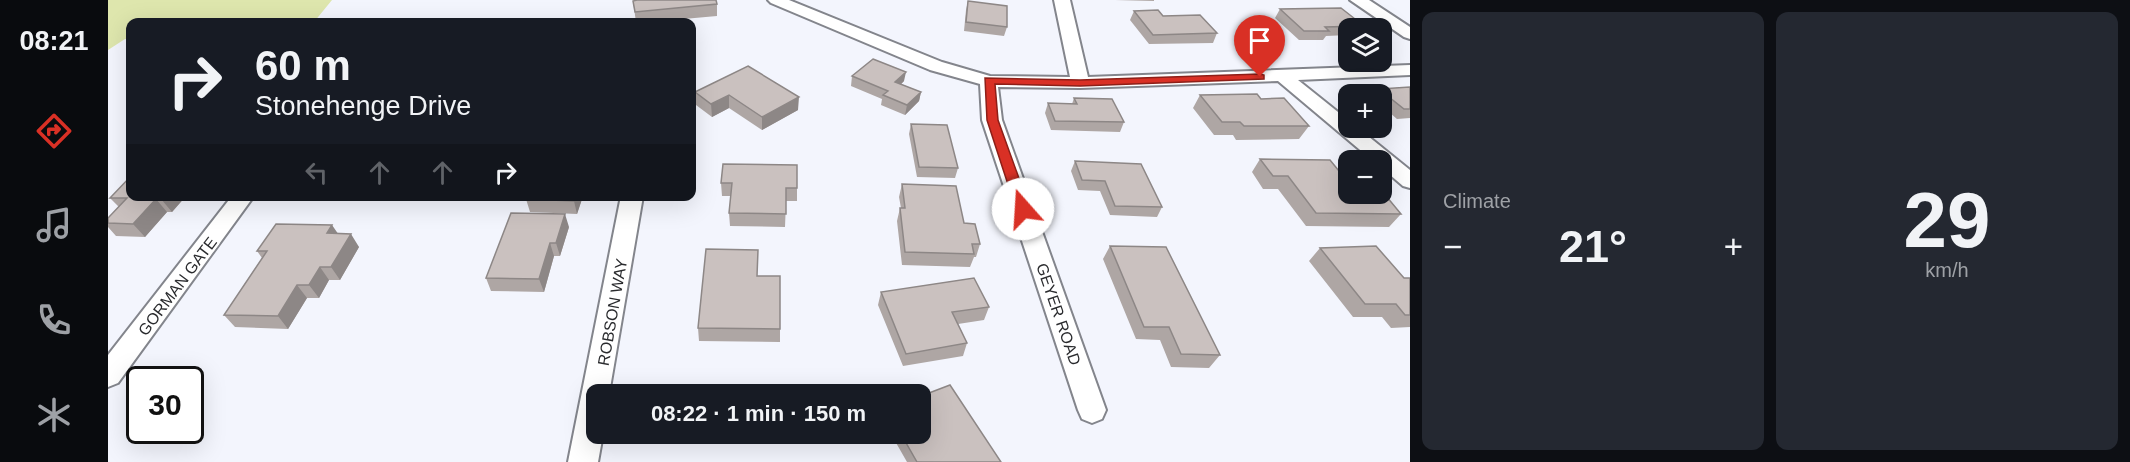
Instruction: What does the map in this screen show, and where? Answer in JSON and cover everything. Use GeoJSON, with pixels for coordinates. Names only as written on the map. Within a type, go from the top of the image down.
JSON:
{"type":"FeatureCollection","features":[{"type":"Feature","properties":{"kind":"street"},"geometry":{"type":"LineString","coordinates":[[776,0],[936,66],[989,81],[1080,83],[1410,70]]}},
{"type":"Feature","properties":{"kind":"street"},"geometry":{"type":"LineString","coordinates":[[1062,0],[1080,83]]}},
{"type":"Feature","properties":{"kind":"street"},"geometry":{"type":"LineString","coordinates":[[1358,0],[1410,34]]}},
{"type":"Feature","properties":{"kind":"street"},"geometry":{"type":"LineString","coordinates":[[1283,76],[1410,181]]}},
{"type":"Feature","properties":{"kind":"street","name":"GEYER ROAD"},"geometry":{"type":"LineString","coordinates":[[989,81],[993,120],[1092,410]]}},
{"type":"Feature","properties":{"kind":"street","name":"GORMAN GATE"},"geometry":{"type":"LineString","coordinates":[[108,375],[240,201]]}},
{"type":"Feature","properties":{"kind":"street","name":"ROBSON WAY"},"geometry":{"type":"LineString","coordinates":[[583,462],[632,201]]}},
{"type":"Feature","properties":{"kind":"green space"},"geometry":{"type":"Polygon","coordinates":[[[108,0],[332,0],[317,18],[126,18],[126,39],[108,50],[108,0]]]}},
{"type":"Feature","properties":{"kind":"building"},"geometry":{"type":"Polygon","coordinates":[[[716,0],[717,4],[635,12],[633,1],[716,0]]]}},
{"type":"Feature","properties":{"kind":"building"},"geometry":{"type":"Polygon","coordinates":[[[968,1],[1007,6],[1007,27],[966,22],[968,1]]]}},
{"type":"Feature","properties":{"kind":"building"},"geometry":{"type":"Polygon","coordinates":[[[1341,8],[1354,18],[1338,18],[1338,27],[1325,27],[1329,31],[1304,31],[1280,9],[1341,8]]]}},
{"type":"Feature","properties":{"kind":"building"},"geometry":{"type":"Polygon","coordinates":[[[1158,10],[1163,16],[1200,15],[1217,33],[1153,35],[1134,11],[1158,10]]]}},
{"type":"Feature","properties":{"kind":"building"},"geometry":{"type":"Polygon","coordinates":[[[873,59],[906,72],[895,82],[921,92],[907,105],[883,95],[888,91],[852,76],[873,59]]]}},
{"type":"Feature","properties":{"kind":"building"},"geometry":{"type":"Polygon","coordinates":[[[748,66],[799,97],[762,117],[729,95],[711,104],[696,92],[748,66]]]}},
{"type":"Feature","properties":{"kind":"building"},"geometry":{"type":"Polygon","coordinates":[[[1410,87],[1410,109],[1404,109],[1392,99],[1392,88],[1410,87]]]}},
{"type":"Feature","properties":{"kind":"building"},"geometry":{"type":"Polygon","coordinates":[[[1257,94],[1261,99],[1284,98],[1309,126],[1244,126],[1240,122],[1222,122],[1200,95],[1257,94]]]}},
{"type":"Feature","properties":{"kind":"building"},"geometry":{"type":"Polygon","coordinates":[[[1074,98],[1112,99],[1124,122],[1055,121],[1048,103],[1077,104],[1074,98]]]}},
{"type":"Feature","properties":{"kind":"building"},"geometry":{"type":"Polygon","coordinates":[[[911,124],[947,125],[958,168],[919,167],[911,124]]]}},
{"type":"Feature","properties":{"kind":"building"},"geometry":{"type":"Polygon","coordinates":[[[1260,159],[1330,160],[1338,170],[1338,204],[1392,203],[1401,214],[1316,213],[1288,176],[1273,176],[1260,159]]]}},
{"type":"Feature","properties":{"kind":"building"},"geometry":{"type":"Polygon","coordinates":[[[1075,161],[1141,164],[1162,207],[1115,206],[1105,181],[1082,180],[1075,161]]]}},
{"type":"Feature","properties":{"kind":"building"},"geometry":{"type":"Polygon","coordinates":[[[723,164],[797,165],[797,188],[786,188],[786,214],[729,213],[732,183],[721,183],[723,164]]]}},
{"type":"Feature","properties":{"kind":"building"},"geometry":{"type":"Polygon","coordinates":[[[126,181],[126,198],[110,198],[126,181]]]}},
{"type":"Feature","properties":{"kind":"building"},"geometry":{"type":"Polygon","coordinates":[[[902,184],[956,186],[964,223],[975,224],[980,244],[972,244],[974,254],[905,252],[900,208],[905,208],[902,184]]]}},
{"type":"Feature","properties":{"kind":"building"},"geometry":{"type":"Polygon","coordinates":[[[126,199],[126,201],[154,201],[133,224],[108,223],[108,218],[126,199]]]}},
{"type":"Feature","properties":{"kind":"building"},"geometry":{"type":"Polygon","coordinates":[[[511,213],[565,214],[556,243],[550,243],[539,279],[486,278],[511,213]]]}},
{"type":"Feature","properties":{"kind":"building"},"geometry":{"type":"Polygon","coordinates":[[[276,224],[332,225],[327,233],[351,234],[331,267],[320,267],[309,285],[297,285],[278,316],[224,315],[267,251],[257,251],[276,224]]]}},
{"type":"Feature","properties":{"kind":"building"},"geometry":{"type":"Polygon","coordinates":[[[1110,246],[1166,247],[1220,355],[1181,354],[1169,327],[1144,327],[1110,246]]]}},
{"type":"Feature","properties":{"kind":"building"},"geometry":{"type":"Polygon","coordinates":[[[1376,246],[1404,278],[1410,278],[1410,315],[1405,315],[1396,304],[1365,304],[1320,248],[1376,246]]]}},
{"type":"Feature","properties":{"kind":"building"},"geometry":{"type":"Polygon","coordinates":[[[706,249],[758,250],[757,276],[780,276],[780,329],[698,328],[706,249]]]}},
{"type":"Feature","properties":{"kind":"building"},"geometry":{"type":"Polygon","coordinates":[[[974,278],[989,307],[952,312],[967,343],[906,354],[881,292],[974,278]]]}},
{"type":"Feature","properties":{"kind":"building"},"geometry":{"type":"Polygon","coordinates":[[[950,385],[1001,462],[917,462],[907,444],[931,444],[931,392],[950,385]]]}},
{"type":"Feature","properties":{"kind":"route"},"geometry":{"type":"LineString","coordinates":[[1023,209],[993,120],[989,81],[1080,83],[1260,77]]}}]}
